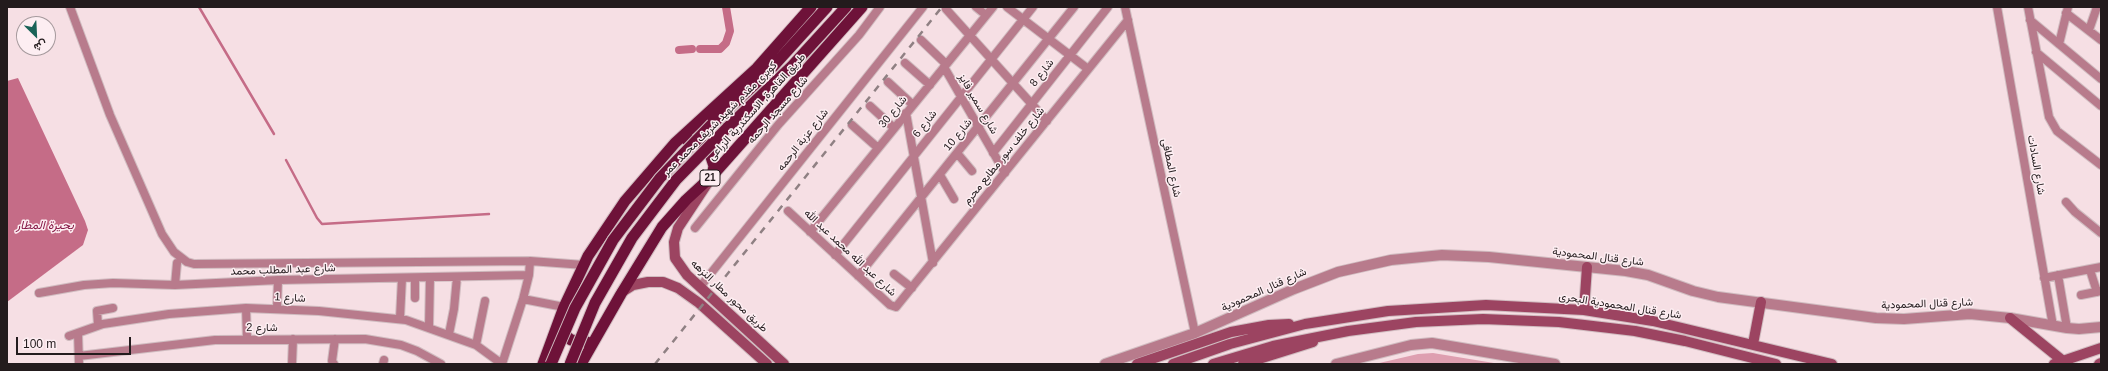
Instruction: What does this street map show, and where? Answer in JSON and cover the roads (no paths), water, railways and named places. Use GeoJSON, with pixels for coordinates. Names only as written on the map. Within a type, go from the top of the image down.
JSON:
{"type":"FeatureCollection","features":[{"type":"Feature","properties":{"kind":"highway"},"geometry":{"type":"LineString","coordinates":[[543,364],[564,307],[584,265],[625,201],[675,143],[757,68],[811,7]]}},
{"type":"Feature","properties":{"kind":"highway","name":"كوبرى مقدم شهيد شريف محمد عمر"},"geometry":{"type":"LineString","coordinates":[[551,364],[574,308],[613,240],[660,178],[712,124],[768,72],[827,7]]}},
{"type":"Feature","properties":{"kind":"highway","name":"كوبرى مقدم شهيد شريف محمد عمر"},"geometry":{"type":"LineString","coordinates":[[570,364],[595,303],[632,238],[676,180],[727,128],[792,66],[846,7]]}},
{"type":"Feature","properties":{"kind":"highway","name":"طريق القاهرة, الاسكندرية الزراعى"},"geometry":{"type":"LineString","coordinates":[[581,364],[620,294],[662,227],[686,200],[712,176],[812,66],[862,7]]}},
{"type":"Feature","properties":{"kind":"highway"},"geometry":{"type":"LineString","coordinates":[[675,143],[691,140],[705,147],[713,160],[712,176]]}},
{"type":"Feature","properties":{"kind":"highway"},"geometry":{"type":"LineString","coordinates":[[558,322],[565,335],[571,340],[579,342],[594,340]]}},
{"type":"Feature","properties":{"kind":"main road","name":"طريق محور مطار النزهه"},"geometry":{"type":"LineString","coordinates":[[712,176],[700,196],[681,222],[674,242],[675,258],[678,264],[700,287],[784,364]]}},
{"type":"Feature","properties":{"kind":"main road"},"geometry":{"type":"LineString","coordinates":[[1584,310],[1587,266]]}},
{"type":"Feature","properties":{"kind":"main road"},"geometry":{"type":"LineString","coordinates":[[620,294],[633,285],[648,282],[663,282],[678,288],[699,303],[767,364]]}},
{"type":"Feature","properties":{"kind":"main road"},"geometry":{"type":"LineString","coordinates":[[1752,344],[1760,302]]}},
{"type":"Feature","properties":{"kind":"main road","name":"شارع قنال المحمودية البحرى"},"geometry":{"type":"LineString","coordinates":[[1305,324],[1388,311],[1454,306],[1519,306],[1584,310],[1653,321],[1832,364]]}},
{"type":"Feature","properties":{"kind":"main road"},"geometry":{"type":"LineString","coordinates":[[2010,318],[2058,363],[2101,348]]}},
{"type":"Feature","properties":{"kind":"main road","name":"شارع قنال المحمودية البحرى"},"geometry":{"type":"LineString","coordinates":[[1328,335],[1393,324],[1438,321],[1490,319],[1547,321],[1610,328],[1660,336],[1776,364]]}},
{"type":"Feature","properties":{"kind":"main road"},"geometry":{"type":"LineString","coordinates":[[1137,364],[1205,340],[1243,329],[1275,324],[1305,324]]}},
{"type":"Feature","properties":{"kind":"main road"},"geometry":{"type":"LineString","coordinates":[[1173,364],[1230,344],[1305,324]]}},
{"type":"Feature","properties":{"kind":"main road"},"geometry":{"type":"LineString","coordinates":[[1212,364],[1273,346],[1328,335]]}},
{"type":"Feature","properties":{"kind":"main road"},"geometry":{"type":"LineString","coordinates":[[1243,364],[1294,349],[1328,335]]}},
{"type":"Feature","properties":{"kind":"street"},"geometry":{"type":"LineString","coordinates":[[70,7],[110,114],[162,234],[174,252],[187,262],[194,264],[530,261],[584,265]]}},
{"type":"Feature","properties":{"kind":"street","name":"شارع مسجد الرحمه"},"geometry":{"type":"LineString","coordinates":[[695,228],[778,125],[859,34],[880,7]]}},
{"type":"Feature","properties":{"kind":"street","name":"شارع عزبة الرحمه"},"geometry":{"type":"LineString","coordinates":[[700,287],[922,7]]}},
{"type":"Feature","properties":{"kind":"street"},"geometry":{"type":"LineString","coordinates":[[976,7],[986,15]]}},
{"type":"Feature","properties":{"kind":"street","name":"شارع 30"},"geometry":{"type":"LineString","coordinates":[[810,232],[993,7]]}},
{"type":"Feature","properties":{"kind":"street"},"geometry":{"type":"LineString","coordinates":[[1007,7],[1088,70]]}},
{"type":"Feature","properties":{"kind":"street","name":"شارع 6"},"geometry":{"type":"LineString","coordinates":[[835,255],[1033,7]]}},
{"type":"Feature","properties":{"kind":"street","name":"شارع 10"},"geometry":{"type":"LineString","coordinates":[[858,276],[1074,7]]}},
{"type":"Feature","properties":{"kind":"street","name":"شارع 8"},"geometry":{"type":"LineString","coordinates":[[993,153],[1108,7]]}},
{"type":"Feature","properties":{"kind":"street","name":"شارع المطافى"},"geometry":{"type":"LineString","coordinates":[[1125,7],[1195,333]]}},
{"type":"Feature","properties":{"kind":"street","name":"شارع السادات"},"geometry":{"type":"LineString","coordinates":[[1997,7],[2053,326]]}},
{"type":"Feature","properties":{"kind":"street"},"geometry":{"type":"LineString","coordinates":[[2028,7],[2048,113],[2052,125],[2057,131],[2101,165]]}},
{"type":"Feature","properties":{"kind":"street"},"geometry":{"type":"LineString","coordinates":[[2089,30],[2097,7]]}},
{"type":"Feature","properties":{"kind":"street"},"geometry":{"type":"LineString","coordinates":[[946,9],[992,58],[1047,121]]}},
{"type":"Feature","properties":{"kind":"street"},"geometry":{"type":"LineString","coordinates":[[2059,44],[2067,10],[2101,40]]}},
{"type":"Feature","properties":{"kind":"street","name":"شارع خلف سور مطابع محرم"},"geometry":{"type":"LineString","coordinates":[[898,306],[1128,20]]}},
{"type":"Feature","properties":{"kind":"street"},"geometry":{"type":"LineString","coordinates":[[2030,20],[2101,79]]}},
{"type":"Feature","properties":{"kind":"street","name":"شارع سمير فايز"},"geometry":{"type":"LineString","coordinates":[[921,40],[945,66],[961,97],[1005,173]]}},
{"type":"Feature","properties":{"kind":"street"},"geometry":{"type":"LineString","coordinates":[[2036,52],[2101,106]]}},
{"type":"Feature","properties":{"kind":"street"},"geometry":{"type":"LineString","coordinates":[[905,63],[930,85]]}},
{"type":"Feature","properties":{"kind":"street"},"geometry":{"type":"LineString","coordinates":[[888,82],[913,105]]}},
{"type":"Feature","properties":{"kind":"street"},"geometry":{"type":"LineString","coordinates":[[870,106],[894,128]]}},
{"type":"Feature","properties":{"kind":"street"},"geometry":{"type":"LineString","coordinates":[[906,113],[933,263]]}},
{"type":"Feature","properties":{"kind":"street"},"geometry":{"type":"LineString","coordinates":[[852,125],[878,148]]}},
{"type":"Feature","properties":{"kind":"street"},"geometry":{"type":"LineString","coordinates":[[957,153],[972,171]]}},
{"type":"Feature","properties":{"kind":"street"},"geometry":{"type":"LineString","coordinates":[[940,175],[954,199]]}},
{"type":"Feature","properties":{"kind":"street"},"geometry":{"type":"LineString","coordinates":[[2066,202],[2075,212],[2101,233]]}},
{"type":"Feature","properties":{"kind":"street","name":"شارع عبد الله محمد عبد الله"},"geometry":{"type":"LineString","coordinates":[[788,211],[892,307],[898,306]]}},
{"type":"Feature","properties":{"kind":"street","name":"شارع قنال المحمودية"},"geometry":{"type":"LineString","coordinates":[[1105,364],[1195,333],[1321,278],[1355,267],[1419,256],[1466,255],[1587,266],[1648,275],[1706,294],[1876,318],[1904,319],[1957,314],[2010,318],[2067,328],[2079,329],[2101,326]]}},
{"type":"Feature","properties":{"kind":"street"},"geometry":{"type":"LineString","coordinates":[[502,364],[523,299],[529,276],[530,261]]}},
{"type":"Feature","properties":{"kind":"street"},"geometry":{"type":"LineString","coordinates":[[174,285],[177,263]]}},
{"type":"Feature","properties":{"kind":"street"},"geometry":{"type":"LineString","coordinates":[[2044,278],[2101,267]]}},
{"type":"Feature","properties":{"kind":"street"},"geometry":{"type":"LineString","coordinates":[[2081,295],[2099,291],[2090,270]]}},
{"type":"Feature","properties":{"kind":"street"},"geometry":{"type":"LineString","coordinates":[[894,274],[912,288]]}},
{"type":"Feature","properties":{"kind":"street","name":"شارع عبد المطلب محمد"},"geometry":{"type":"LineString","coordinates":[[39,293],[84,285],[106,284],[174,285],[278,280],[529,276]]}},
{"type":"Feature","properties":{"kind":"street"},"geometry":{"type":"LineString","coordinates":[[2058,276],[2067,328]]}},
{"type":"Feature","properties":{"kind":"street"},"geometry":{"type":"LineString","coordinates":[[429,327],[430,277]]}},
{"type":"Feature","properties":{"kind":"street"},"geometry":{"type":"LineString","coordinates":[[449,334],[454,309],[457,277]]}},
{"type":"Feature","properties":{"kind":"street"},"geometry":{"type":"LineString","coordinates":[[400,318],[402,278]]}},
{"type":"Feature","properties":{"kind":"street"},"geometry":{"type":"LineString","coordinates":[[415,278],[415,298]]}},
{"type":"Feature","properties":{"kind":"street"},"geometry":{"type":"LineString","coordinates":[[276,308],[278,280]]}},
{"type":"Feature","properties":{"kind":"street"},"geometry":{"type":"LineString","coordinates":[[523,299],[564,307]]}},
{"type":"Feature","properties":{"kind":"street"},"geometry":{"type":"LineString","coordinates":[[476,345],[485,301]]}},
{"type":"Feature","properties":{"kind":"street"},"geometry":{"type":"LineString","coordinates":[[98,325],[97,311],[113,308]]}},
{"type":"Feature","properties":{"kind":"street"},"geometry":{"type":"LineString","coordinates":[[246,308],[247,339]]}},
{"type":"Feature","properties":{"kind":"street","name":"شارع 1"},"geometry":{"type":"LineString","coordinates":[[69,336],[98,325],[169,314],[246,308],[276,308],[400,318],[449,334],[476,345],[502,364]]}},
{"type":"Feature","properties":{"kind":"street"},"geometry":{"type":"LineString","coordinates":[[78,333],[79,360]]}},
{"type":"Feature","properties":{"kind":"street","name":"شارع 2"},"geometry":{"type":"LineString","coordinates":[[79,360],[204,341],[247,339],[365,339],[392,343],[417,351],[440,364]]}},
{"type":"Feature","properties":{"kind":"street"},"geometry":{"type":"LineString","coordinates":[[334,339],[332,361],[334,364]]}},
{"type":"Feature","properties":{"kind":"street"},"geometry":{"type":"LineString","coordinates":[[292,364],[293,340]]}},
{"type":"Feature","properties":{"kind":"street"},"geometry":{"type":"LineString","coordinates":[[1336,364],[1411,345],[1432,343],[1555,364]]}},
{"type":"Feature","properties":{"kind":"water","name":"بحيرة المطار"},"geometry":{"type":"Polygon","coordinates":[[[18,78],[88,230],[83,245],[7,302],[7,81],[18,78]]]}},
{"type":"Feature","properties":{"kind":"waterway"},"geometry":{"type":"LineString","coordinates":[[199,7],[274,134]]}},
{"type":"Feature","properties":{"kind":"waterway"},"geometry":{"type":"LineString","coordinates":[[700,49],[720,49],[726,43],[730,31],[726,7]]}},
{"type":"Feature","properties":{"kind":"waterway"},"geometry":{"type":"LineString","coordinates":[[679,50],[692,49]]}},
{"type":"Feature","properties":{"kind":"waterway"},"geometry":{"type":"LineString","coordinates":[[286,160],[317,218],[322,224],[489,214]]}},
{"type":"Feature","properties":{"kind":"railway"},"geometry":{"type":"LineString","coordinates":[[655,364],[942,7]]}}]}
